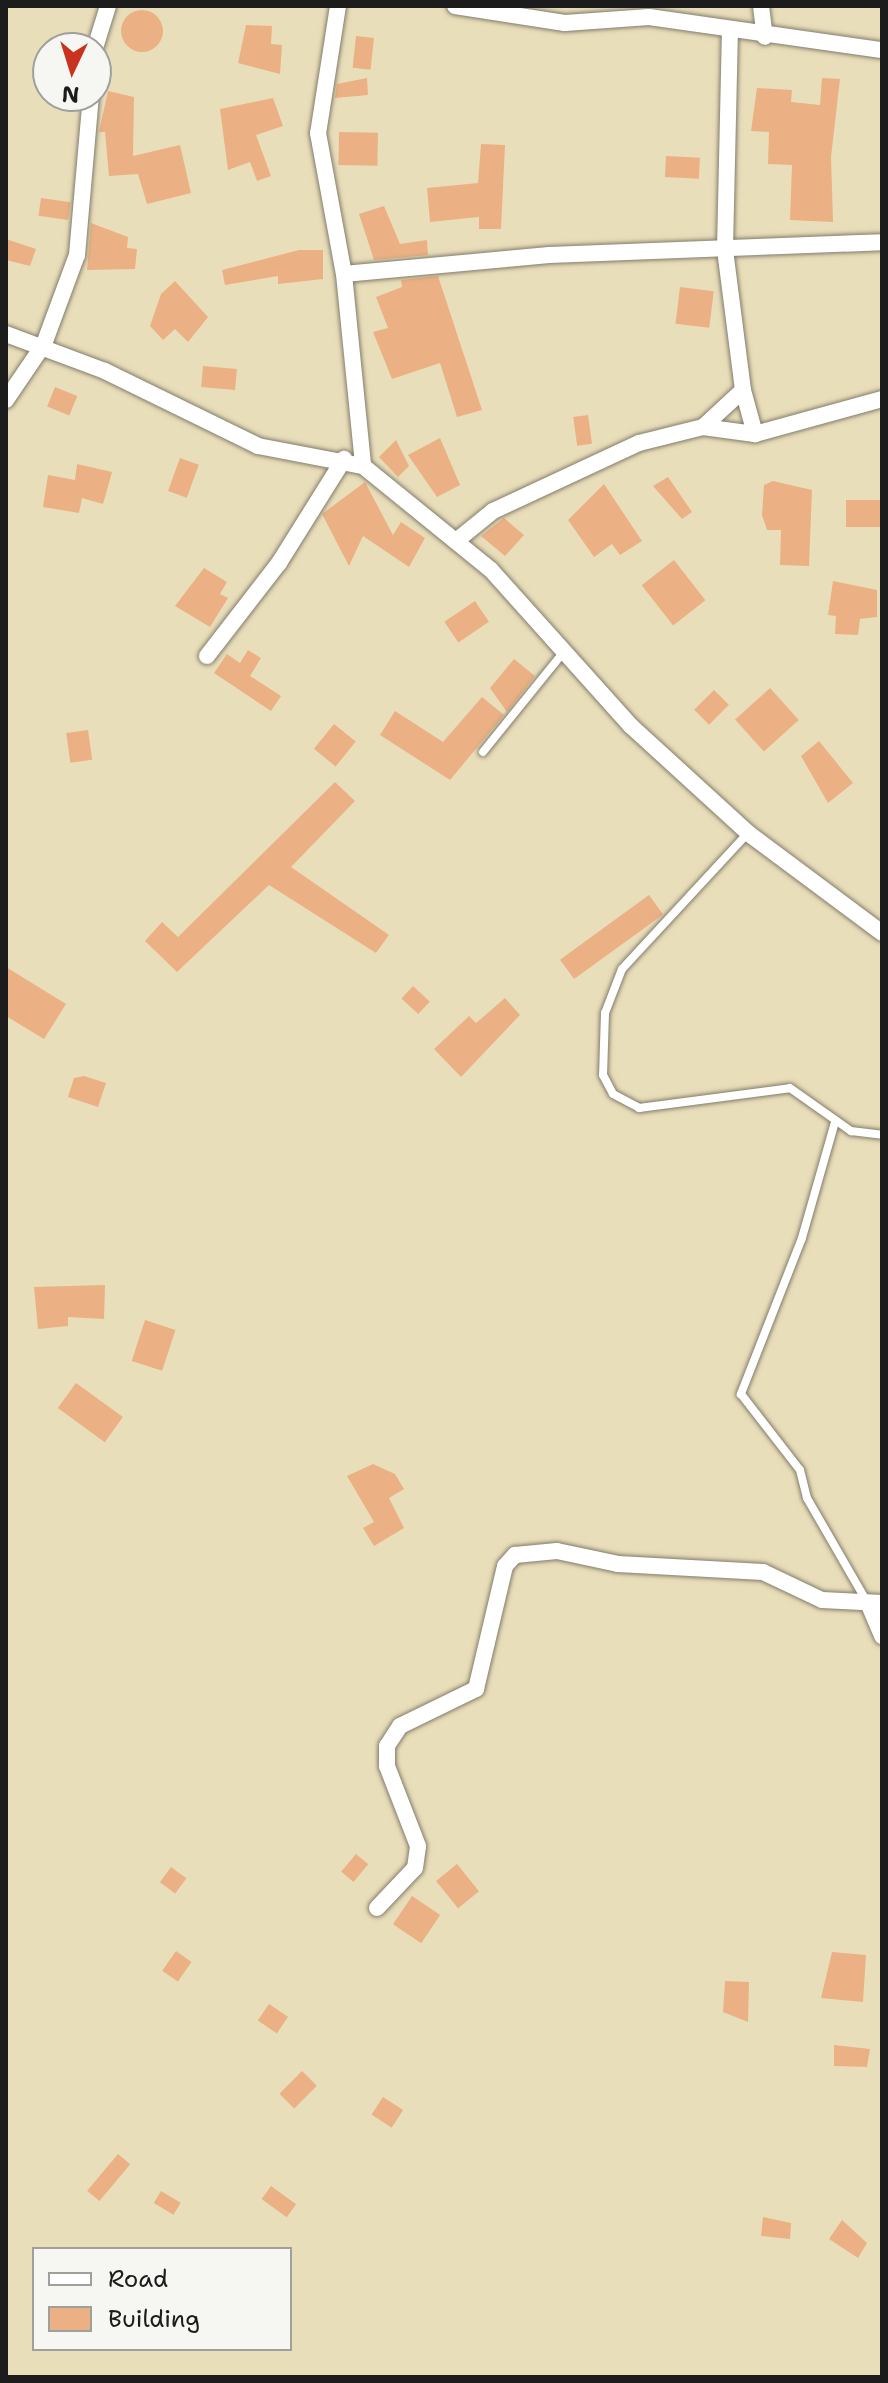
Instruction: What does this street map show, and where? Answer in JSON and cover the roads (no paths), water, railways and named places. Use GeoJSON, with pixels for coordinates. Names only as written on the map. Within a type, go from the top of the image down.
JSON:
{"type":"FeatureCollection","features":[{"type":"Feature","properties":{"kind":"street"},"geometry":{"type":"LineString","coordinates":[[100,32],[108,6]]}},
{"type":"Feature","properties":{"kind":"street"},"geometry":{"type":"LineString","coordinates":[[338,6],[318,133],[344,274],[363,466]]}},
{"type":"Feature","properties":{"kind":"street"},"geometry":{"type":"LineString","coordinates":[[455,6],[565,23],[649,17],[765,37],[882,50]]}},
{"type":"Feature","properties":{"kind":"street"},"geometry":{"type":"LineString","coordinates":[[761,6],[765,37]]}},
{"type":"Feature","properties":{"kind":"street"},"geometry":{"type":"LineString","coordinates":[[730,31],[725,249],[743,390],[755,434]]}},
{"type":"Feature","properties":{"kind":"street"},"geometry":{"type":"LineString","coordinates":[[6,400],[44,344],[77,255],[90,112]]}},
{"type":"Feature","properties":{"kind":"street"},"geometry":{"type":"LineString","coordinates":[[344,274],[882,242]]}},
{"type":"Feature","properties":{"kind":"street"},"geometry":{"type":"LineString","coordinates":[[6,334],[44,344],[258,446],[344,459],[363,466],[456,541],[523,602],[563,653],[748,833],[882,933]]}},
{"type":"Feature","properties":{"kind":"street"},"geometry":{"type":"LineString","coordinates":[[703,427],[743,390]]}},
{"type":"Feature","properties":{"kind":"street"},"geometry":{"type":"LineString","coordinates":[[456,541],[493,511],[639,443],[703,427],[755,434],[882,399]]}},
{"type":"Feature","properties":{"kind":"street"},"geometry":{"type":"LineString","coordinates":[[207,656],[279,563],[344,459]]}},
{"type":"Feature","properties":{"kind":"street"},"geometry":{"type":"LineString","coordinates":[[377,1908],[415,1868],[418,1846],[387,1746],[400,1726],[476,1689],[505,1566],[515,1555],[557,1551],[618,1564],[763,1572],[800,1594],[876,1604],[882,1636]]}},
{"type":"Feature","properties":{"kind":"lane"},"geometry":{"type":"LineString","coordinates":[[483,752],[563,653]]}},
{"type":"Feature","properties":{"kind":"lane"},"geometry":{"type":"LineString","coordinates":[[748,833],[622,969],[605,1013],[603,1075],[613,1094],[639,1108],[790,1088],[835,1122],[882,1135]]}},
{"type":"Feature","properties":{"kind":"lane"},"geometry":{"type":"LineString","coordinates":[[835,1122],[802,1238],[741,1394],[800,1470],[807,1498],[876,1604]]}}]}
